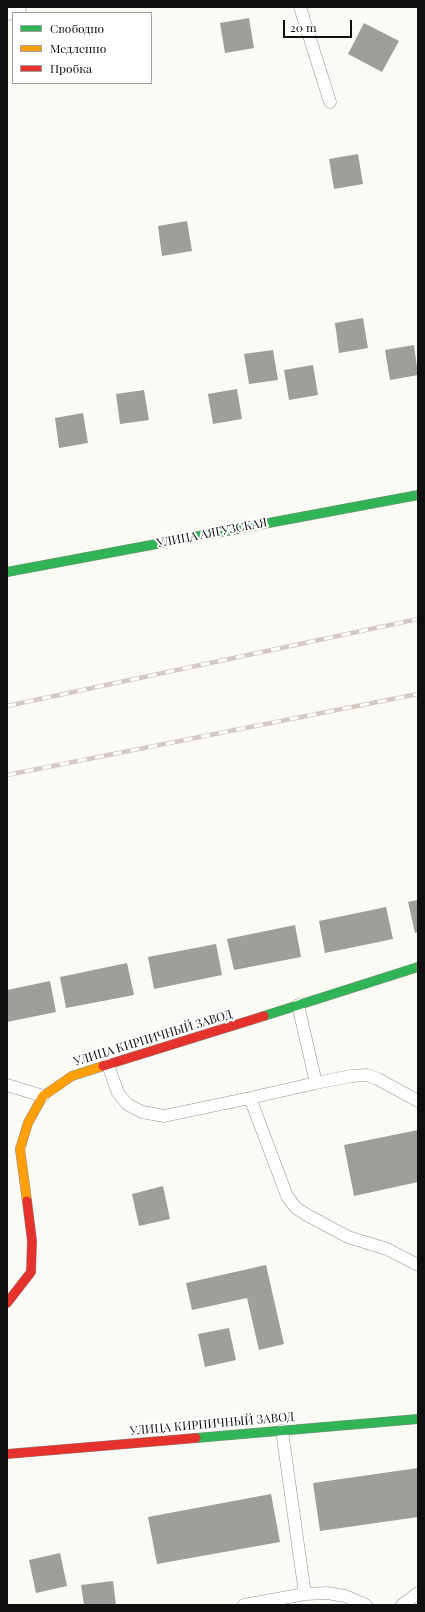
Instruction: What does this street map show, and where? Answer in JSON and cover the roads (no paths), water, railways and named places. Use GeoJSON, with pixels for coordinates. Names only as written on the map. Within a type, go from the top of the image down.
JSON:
{"type":"FeatureCollection","features":[{"type":"Feature","properties":{"kind":"street"},"geometry":{"type":"LineString","coordinates":[[7,9],[15,7]]}},
{"type":"Feature","properties":{"kind":"street","name":"УЛИЦА АЯГУЗСКАЯ"},"geometry":{"type":"LineString","coordinates":[[7,572],[418,495]]}},
{"type":"Feature","properties":{"kind":"street","name":"УЛИЦА КИРПИЧНЫЙ ЗАВОД"},"geometry":{"type":"LineString","coordinates":[[7,1304],[31,1272],[32,1241],[20,1149],[28,1123],[43,1096],[72,1076],[418,967]]}},
{"type":"Feature","properties":{"kind":"street","name":"УЛИЦА КИРПИЧНЫЙ ЗАВОД"},"geometry":{"type":"LineString","coordinates":[[7,1454],[418,1419]]}},
{"type":"Feature","properties":{"kind":"lane"},"geometry":{"type":"LineString","coordinates":[[300,7],[330,102]]}},
{"type":"Feature","properties":{"kind":"lane"},"geometry":{"type":"LineString","coordinates":[[298,1005],[316,1083]]}},
{"type":"Feature","properties":{"kind":"lane"},"geometry":{"type":"LineString","coordinates":[[108,1065],[118,1093],[127,1104],[142,1112],[164,1116],[316,1083],[351,1076],[367,1075],[378,1079],[418,1101]]}},
{"type":"Feature","properties":{"kind":"lane"},"geometry":{"type":"LineString","coordinates":[[7,1084],[43,1096]]}},
{"type":"Feature","properties":{"kind":"lane"},"geometry":{"type":"LineString","coordinates":[[250,1098],[287,1196],[296,1208],[348,1237],[387,1249],[418,1265]]}},
{"type":"Feature","properties":{"kind":"lane"},"geometry":{"type":"LineString","coordinates":[[282,1431],[304,1594]]}},
{"type":"Feature","properties":{"kind":"lane"},"geometry":{"type":"LineString","coordinates":[[244,1605],[304,1594],[327,1593],[345,1596],[366,1605]]}},
{"type":"Feature","properties":{"kind":"lane"},"geometry":{"type":"LineString","coordinates":[[402,1605],[418,1593]]}},
{"type":"Feature","properties":{"kind":"railway"},"geometry":{"type":"LineString","coordinates":[[7,706],[418,619]]}},
{"type":"Feature","properties":{"kind":"railway"},"geometry":{"type":"LineString","coordinates":[[7,775],[418,694]]}}]}
